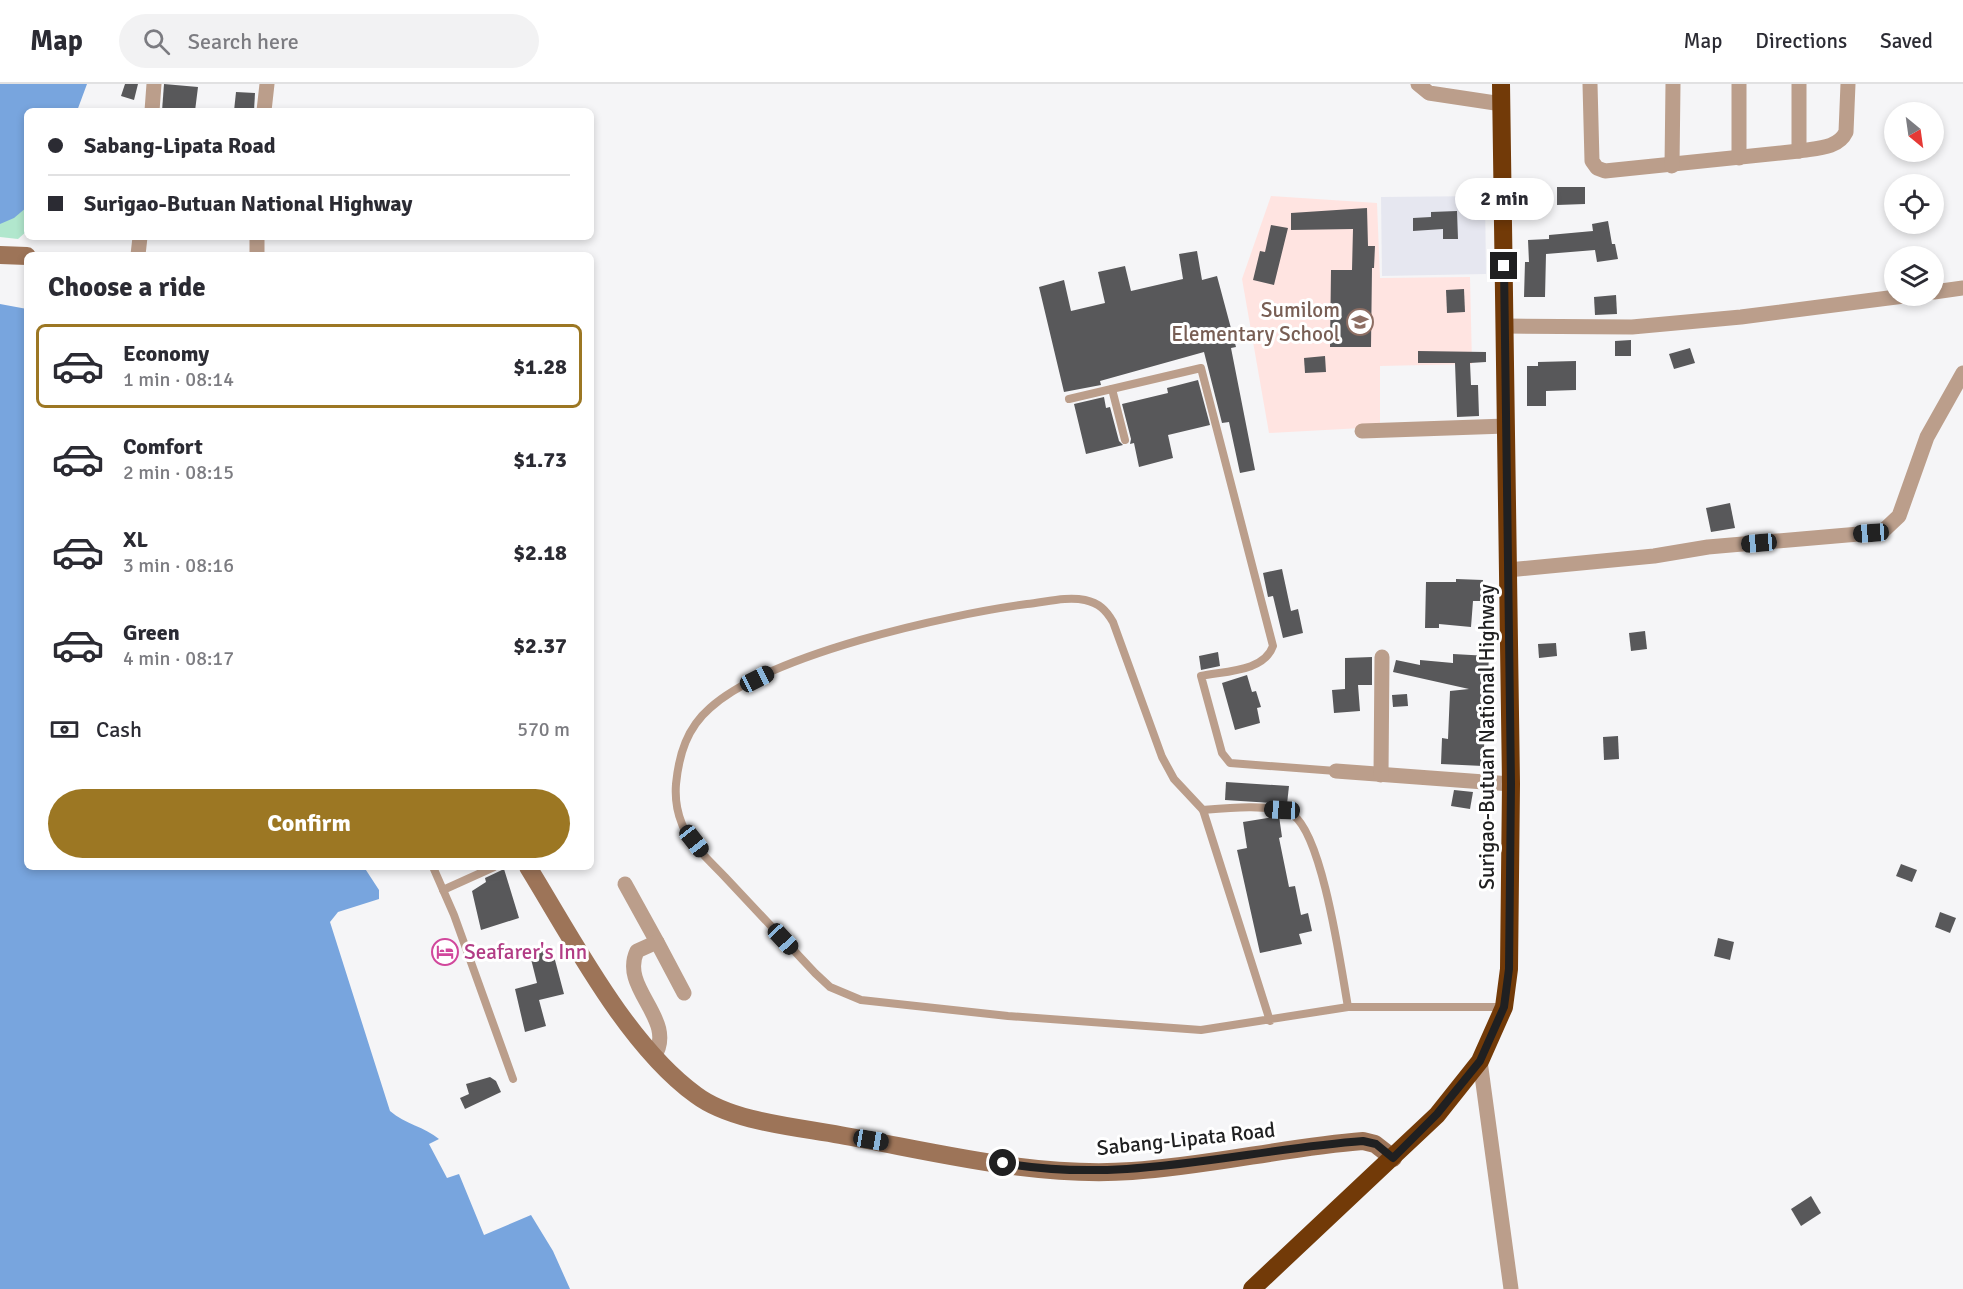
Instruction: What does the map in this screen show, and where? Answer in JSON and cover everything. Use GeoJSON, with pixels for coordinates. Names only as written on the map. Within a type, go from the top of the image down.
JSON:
{"type":"FeatureCollection","features":[{"type":"Feature","properties":{"kind":"highway","name":"Surigao-Butuan National Highway"},"geometry":{"type":"LineString","coordinates":[[1252,1289],[1437,1114],[1480,1061],[1504,1007],[1509,969],[1511,784],[1501,84]]}},
{"type":"Feature","properties":{"kind":"main road"},"geometry":{"type":"LineString","coordinates":[[0,255],[24,256]]}},
{"type":"Feature","properties":{"kind":"main road","name":"Sabang-Lipata Road"},"geometry":{"type":"LineString","coordinates":[[530,870],[625,1021],[654,1058],[698,1097],[738,1114],[783,1125],[1024,1167],[1076,1172],[1133,1171],[1363,1141],[1376,1144],[1393,1158]]}},
{"type":"Feature","properties":{"kind":"street"},"geometry":{"type":"LineString","coordinates":[[152,108],[154,84]]}},
{"type":"Feature","properties":{"kind":"street"},"geometry":{"type":"LineString","coordinates":[[264,108],[267,84]]}},
{"type":"Feature","properties":{"kind":"street"},"geometry":{"type":"LineString","coordinates":[[1418,84],[1430,93],[1502,104]]}},
{"type":"Feature","properties":{"kind":"street"},"geometry":{"type":"LineString","coordinates":[[1590,84],[1590,153],[1597,168],[1605,171],[1672,166],[1799,151],[1837,143],[1846,132],[1848,84]]}},
{"type":"Feature","properties":{"kind":"street"},"geometry":{"type":"LineString","coordinates":[[1672,166],[1673,84]]}},
{"type":"Feature","properties":{"kind":"street"},"geometry":{"type":"LineString","coordinates":[[1739,84],[1739,158]]}},
{"type":"Feature","properties":{"kind":"street"},"geometry":{"type":"LineString","coordinates":[[1799,84],[1799,151]]}},
{"type":"Feature","properties":{"kind":"street"},"geometry":{"type":"LineString","coordinates":[[1944,290],[1963,288]]}},
{"type":"Feature","properties":{"kind":"street"},"geometry":{"type":"LineString","coordinates":[[1505,326],[1632,327],[1741,317],[1884,299]]}},
{"type":"Feature","properties":{"kind":"street"},"geometry":{"type":"LineString","coordinates":[[1508,570],[1654,556],[1708,547],[1882,532],[1899,516],[1927,437],[1963,373]]}},
{"type":"Feature","properties":{"kind":"street"},"geometry":{"type":"LineString","coordinates":[[1362,431],[1506,426]]}},
{"type":"Feature","properties":{"kind":"street"},"geometry":{"type":"LineString","coordinates":[[1381,775],[1382,657]]}},
{"type":"Feature","properties":{"kind":"street"},"geometry":{"type":"LineString","coordinates":[[1336,771],[1511,784]]}},
{"type":"Feature","properties":{"kind":"street"},"geometry":{"type":"LineString","coordinates":[[626,884],[684,993]]}},
{"type":"Feature","properties":{"kind":"street"},"geometry":{"type":"LineString","coordinates":[[654,1058],[660,1044],[658,1025],[632,969],[637,951],[657,942]]}},
{"type":"Feature","properties":{"kind":"street"},"geometry":{"type":"LineString","coordinates":[[1480,1061],[1511,1289]]}},
{"type":"Feature","properties":{"kind":"lane"},"geometry":{"type":"LineString","coordinates":[[1069,399],[1201,368],[1273,646],[1270,656],[1261,663],[1201,676],[1222,753],[1230,762],[1336,771]]}},
{"type":"Feature","properties":{"kind":"lane"},"geometry":{"type":"LineString","coordinates":[[1112,389],[1125,440]]}},
{"type":"Feature","properties":{"kind":"lane"},"geometry":{"type":"LineString","coordinates":[[1270,1021],[1203,810],[1174,779],[1162,757],[1113,622],[1105,610],[1096,604],[1069,599],[966,613],[840,647],[778,669],[720,701],[694,724],[685,739],[676,784],[677,805],[682,826],[705,856],[815,973],[830,987],[861,1000],[1008,1016],[1202,1030],[1270,1021],[1348,1006],[1504,1007]]}},
{"type":"Feature","properties":{"kind":"lane"},"geometry":{"type":"LineString","coordinates":[[1203,810],[1228,807],[1282,810],[1301,823],[1321,876],[1348,1006]]}},
{"type":"Feature","properties":{"kind":"lane"},"geometry":{"type":"LineString","coordinates":[[434,870],[513,1078]]}},
{"type":"Feature","properties":{"kind":"lane"},"geometry":{"type":"LineString","coordinates":[[443,891],[488,870]]}},
{"type":"Feature","properties":{"kind":"shaded area","name":"Sumilom Elementary School"},"geometry":{"type":"Polygon","coordinates":[[[1271,196],[1377,203],[1380,278],[1470,277],[1472,364],[1380,366],[1380,427],[1269,433],[1242,279],[1271,196]]]}},
{"type":"Feature","properties":{"kind":"shaded area"},"geometry":{"type":"Polygon","coordinates":[[[1485,196],[1486,274],[1382,276],[1381,197],[1485,196]]]}},
{"type":"Feature","properties":{"kind":"green space"},"geometry":{"type":"Polygon","coordinates":[[[0,155],[24,190],[24,234],[18,239],[0,237],[0,155]]]}},
{"type":"Feature","properties":{"kind":"water"},"geometry":{"type":"Polygon","coordinates":[[[0,84],[87,84],[78,108],[24,108],[24,210],[14,218],[0,224],[0,84]]]}},
{"type":"Feature","properties":{"kind":"water"},"geometry":{"type":"Polygon","coordinates":[[[0,304],[24,308],[24,870],[366,870],[379,890],[379,899],[338,912],[330,922],[390,1111],[439,1139],[429,1144],[447,1178],[459,1174],[484,1235],[531,1215],[553,1251],[570,1289],[0,1289],[0,304]]]}},
{"type":"Feature","properties":{"kind":"building"},"geometry":{"type":"Polygon","coordinates":[[[125,84],[138,84],[134,100],[121,96],[125,84]]]}},
{"type":"Feature","properties":{"kind":"building"},"geometry":{"type":"Polygon","coordinates":[[[164,84],[198,87],[195,108],[162,108],[164,84]]]}},
{"type":"Feature","properties":{"kind":"building"},"geometry":{"type":"Polygon","coordinates":[[[236,92],[255,93],[254,108],[234,108],[236,92]]]}},
{"type":"Feature","properties":{"kind":"building"},"geometry":{"type":"Polygon","coordinates":[[[1557,187],[1585,187],[1585,204],[1557,205],[1557,187]]]}},
{"type":"Feature","properties":{"kind":"building"},"geometry":{"type":"Polygon","coordinates":[[[1367,208],[1368,246],[1375,246],[1374,268],[1372,268],[1371,347],[1330,347],[1331,270],[1352,270],[1353,229],[1291,230],[1291,213],[1367,208]]]}},
{"type":"Feature","properties":{"kind":"building"},"geometry":{"type":"Polygon","coordinates":[[[1457,211],[1458,239],[1443,239],[1443,229],[1413,231],[1413,218],[1431,217],[1431,212],[1457,211]]]}},
{"type":"Feature","properties":{"kind":"building"},"geometry":{"type":"Polygon","coordinates":[[[1608,221],[1612,244],[1615,244],[1618,259],[1597,262],[1595,250],[1546,254],[1545,297],[1524,297],[1525,262],[1529,262],[1528,240],[1549,239],[1549,235],[1593,231],[1592,224],[1608,221]]]}},
{"type":"Feature","properties":{"kind":"building"},"geometry":{"type":"Polygon","coordinates":[[[1271,225],[1288,228],[1274,285],[1253,280],[1260,251],[1265,252],[1271,225]]]}},
{"type":"Feature","properties":{"kind":"building"},"geometry":{"type":"Polygon","coordinates":[[[1197,251],[1202,280],[1217,276],[1236,347],[1231,348],[1255,470],[1240,473],[1229,422],[1222,423],[1204,352],[1100,381],[1101,385],[1064,392],[1039,287],[1064,280],[1071,311],[1105,303],[1098,272],[1125,266],[1131,291],[1183,279],[1179,254],[1197,251]]]}},
{"type":"Feature","properties":{"kind":"building"},"geometry":{"type":"Polygon","coordinates":[[[1464,289],[1465,312],[1447,313],[1446,290],[1464,289]]]}},
{"type":"Feature","properties":{"kind":"building"},"geometry":{"type":"Polygon","coordinates":[[[1616,295],[1617,314],[1595,315],[1594,297],[1616,295]]]}},
{"type":"Feature","properties":{"kind":"building"},"geometry":{"type":"Polygon","coordinates":[[[1631,340],[1631,356],[1615,356],[1615,341],[1631,340]]]}},
{"type":"Feature","properties":{"kind":"building"},"geometry":{"type":"Polygon","coordinates":[[[1690,348],[1695,363],[1674,369],[1669,354],[1690,348]]]}},
{"type":"Feature","properties":{"kind":"building"},"geometry":{"type":"Polygon","coordinates":[[[1418,351],[1486,352],[1486,362],[1470,363],[1471,385],[1478,385],[1479,416],[1457,417],[1455,363],[1418,363],[1418,351]]]}},
{"type":"Feature","properties":{"kind":"building"},"geometry":{"type":"Polygon","coordinates":[[[1325,356],[1326,372],[1305,373],[1304,358],[1325,356]]]}},
{"type":"Feature","properties":{"kind":"building"},"geometry":{"type":"Polygon","coordinates":[[[1576,361],[1576,390],[1546,391],[1546,406],[1527,406],[1527,366],[1538,366],[1538,362],[1576,361]]]}},
{"type":"Feature","properties":{"kind":"building"},"geometry":{"type":"Polygon","coordinates":[[[1198,380],[1210,425],[1168,435],[1173,458],[1139,467],[1134,443],[1130,444],[1131,439],[1122,404],[1168,393],[1167,388],[1198,380]]]}},
{"type":"Feature","properties":{"kind":"building"},"geometry":{"type":"Polygon","coordinates":[[[1104,397],[1106,408],[1110,407],[1119,441],[1123,445],[1086,454],[1074,404],[1104,397]]]}},
{"type":"Feature","properties":{"kind":"building"},"geometry":{"type":"Polygon","coordinates":[[[1730,503],[1735,528],[1711,532],[1706,508],[1730,503]]]}},
{"type":"Feature","properties":{"kind":"building"},"geometry":{"type":"Polygon","coordinates":[[[1282,569],[1291,611],[1298,609],[1303,633],[1283,638],[1273,596],[1268,597],[1263,573],[1282,569]]]}},
{"type":"Feature","properties":{"kind":"building"},"geometry":{"type":"Polygon","coordinates":[[[1456,579],[1483,580],[1482,601],[1473,601],[1471,627],[1439,624],[1439,628],[1425,628],[1426,582],[1456,582],[1456,579]]]}},
{"type":"Feature","properties":{"kind":"building"},"geometry":{"type":"Polygon","coordinates":[[[1645,631],[1647,649],[1631,651],[1629,633],[1645,631]]]}},
{"type":"Feature","properties":{"kind":"building"},"geometry":{"type":"Polygon","coordinates":[[[1556,643],[1557,656],[1539,658],[1538,644],[1556,643]]]}},
{"type":"Feature","properties":{"kind":"building"},"geometry":{"type":"Polygon","coordinates":[[[1218,652],[1220,666],[1201,670],[1199,656],[1218,652]]]}},
{"type":"Feature","properties":{"kind":"building"},"geometry":{"type":"Polygon","coordinates":[[[1453,654],[1489,656],[1483,766],[1441,764],[1442,738],[1448,739],[1450,691],[1469,689],[1393,672],[1396,660],[1420,665],[1420,660],[1453,663],[1453,654]]]}},
{"type":"Feature","properties":{"kind":"building"},"geometry":{"type":"Polygon","coordinates":[[[1372,657],[1372,685],[1358,685],[1360,711],[1334,713],[1332,690],[1345,689],[1345,658],[1372,657]]]}},
{"type":"Feature","properties":{"kind":"building"},"geometry":{"type":"Polygon","coordinates":[[[1247,675],[1252,692],[1256,691],[1261,707],[1257,708],[1260,723],[1235,730],[1222,683],[1247,675]]]}},
{"type":"Feature","properties":{"kind":"building"},"geometry":{"type":"Polygon","coordinates":[[[1407,694],[1408,706],[1393,707],[1392,695],[1407,694]]]}},
{"type":"Feature","properties":{"kind":"building"},"geometry":{"type":"Polygon","coordinates":[[[1618,736],[1619,759],[1604,760],[1603,737],[1618,736]]]}},
{"type":"Feature","properties":{"kind":"building"},"geometry":{"type":"Polygon","coordinates":[[[1226,782],[1289,786],[1287,804],[1225,800],[1226,782]]]}},
{"type":"Feature","properties":{"kind":"building"},"geometry":{"type":"Polygon","coordinates":[[[1454,790],[1473,792],[1470,809],[1451,806],[1454,790]]]}},
{"type":"Feature","properties":{"kind":"building"},"geometry":{"type":"Polygon","coordinates":[[[1279,816],[1282,837],[1279,838],[1289,887],[1295,886],[1301,915],[1308,913],[1312,931],[1299,934],[1302,944],[1260,953],[1237,850],[1247,848],[1243,822],[1279,816]]]}},
{"type":"Feature","properties":{"kind":"building"},"geometry":{"type":"Polygon","coordinates":[[[1901,864],[1917,870],[1912,882],[1896,876],[1901,864]]]}},
{"type":"Feature","properties":{"kind":"building"},"geometry":{"type":"Polygon","coordinates":[[[504,870],[519,918],[481,930],[472,891],[486,882],[485,878],[504,870]]]}},
{"type":"Feature","properties":{"kind":"building"},"geometry":{"type":"Polygon","coordinates":[[[1940,912],[1956,918],[1950,933],[1935,927],[1940,912]]]}},
{"type":"Feature","properties":{"kind":"building"},"geometry":{"type":"Polygon","coordinates":[[[1718,938],[1734,942],[1730,960],[1714,956],[1718,938]]]}},
{"type":"Feature","properties":{"kind":"building"},"geometry":{"type":"Polygon","coordinates":[[[551,945],[564,994],[539,1000],[546,1026],[525,1032],[515,989],[537,983],[529,951],[551,945]]]}},
{"type":"Feature","properties":{"kind":"building"},"geometry":{"type":"Polygon","coordinates":[[[490,1077],[496,1081],[501,1092],[465,1109],[460,1098],[469,1094],[466,1084],[490,1077]]]}},
{"type":"Feature","properties":{"kind":"building"},"geometry":{"type":"Polygon","coordinates":[[[1811,1196],[1821,1213],[1801,1226],[1791,1209],[1811,1196]]]}},
{"type":"Feature","properties":{"kind":"place","name":"Sumilom Elementary School"},"geometry":{"type":"Point","coordinates":[1360,322]}},
{"type":"Feature","properties":{"kind":"place","name":"Seafarer's Inn"},"geometry":{"type":"Point","coordinates":[445,952]}},
{"type":"Feature","properties":{"kind":"route"},"geometry":{"type":"LineString","coordinates":[[1003,1163],[1076,1172],[1133,1171],[1363,1141],[1376,1144],[1393,1158],[1461,1088],[1480,1061],[1504,1007],[1509,969],[1511,784],[1504,266]]}}]}
